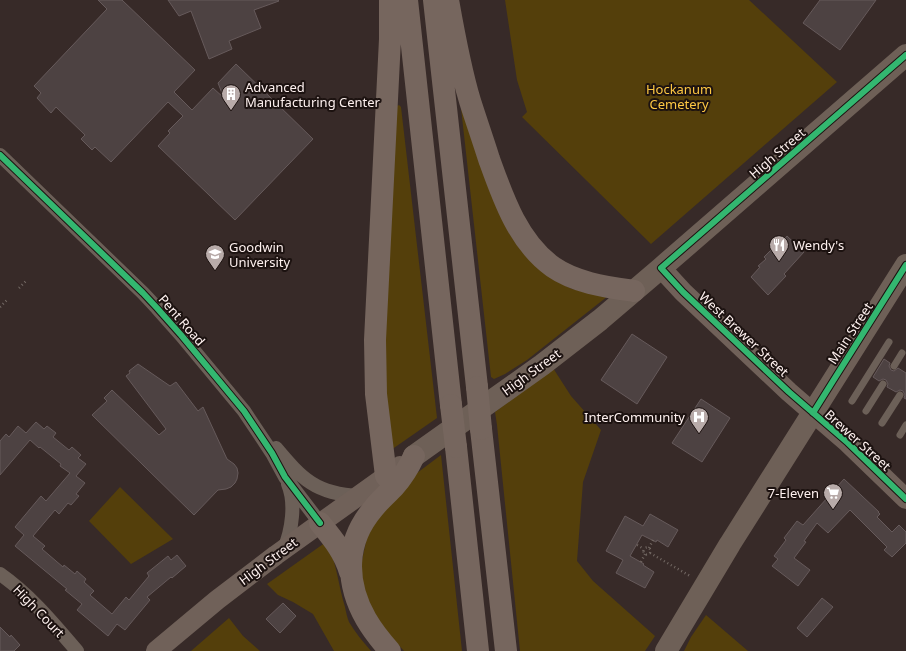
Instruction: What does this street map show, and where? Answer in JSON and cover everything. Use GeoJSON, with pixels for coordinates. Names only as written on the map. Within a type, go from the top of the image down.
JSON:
{"type":"FeatureCollection","features":[{"type":"Feature","properties":{"kind":"highway"},"geometry":{"type":"LineString","coordinates":[[386,476],[376,394],[375,340],[390,39],[390,0]]}},
{"type":"Feature","properties":{"kind":"highway"},"geometry":{"type":"LineString","coordinates":[[407,0],[478,651]]}},
{"type":"Feature","properties":{"kind":"highway"},"geometry":{"type":"LineString","coordinates":[[434,0],[506,651]]}},
{"type":"Feature","properties":{"kind":"highway"},"geometry":{"type":"LineString","coordinates":[[448,0],[460,63],[470,100],[494,173],[514,219],[524,237],[539,256],[553,267],[567,275],[594,284],[634,291]]}},
{"type":"Feature","properties":{"kind":"highway"},"geometry":{"type":"LineString","coordinates":[[350,572],[352,550],[361,526],[373,509],[400,480],[414,456]]}},
{"type":"Feature","properties":{"kind":"highway"},"geometry":{"type":"LineString","coordinates":[[320,523],[347,561],[354,591],[360,608],[375,633],[390,651]]}},
{"type":"Feature","properties":{"kind":"main road","name":"High Street"},"geometry":{"type":"LineString","coordinates":[[156,651],[217,600],[284,549],[580,336],[662,268],[906,55]]}},
{"type":"Feature","properties":{"kind":"main road","name":"Main Street"},"geometry":{"type":"LineString","coordinates":[[666,651],[730,544],[813,413],[832,380],[906,265]]}},
{"type":"Feature","properties":{"kind":"main road","name":"West Brewer Street"},"geometry":{"type":"LineString","coordinates":[[662,268],[683,292],[813,413]]}},
{"type":"Feature","properties":{"kind":"main road","name":"Brewer Street"},"geometry":{"type":"LineString","coordinates":[[813,413],[848,443],[906,499]]}},
{"type":"Feature","properties":{"kind":"street","name":"Pent Road"},"geometry":{"type":"LineString","coordinates":[[0,155],[157,308],[288,462],[304,478],[311,484],[335,493],[359,496]]}},
{"type":"Feature","properties":{"kind":"street","name":"Pent Road"},"geometry":{"type":"LineString","coordinates":[[237,402],[266,442],[285,477],[291,494],[292,514],[290,529],[284,549]]}},
{"type":"Feature","properties":{"kind":"street","name":"Pent Road"},"geometry":{"type":"LineString","coordinates":[[285,477],[320,523]]}},
{"type":"Feature","properties":{"kind":"street","name":"High Court"},"geometry":{"type":"LineString","coordinates":[[0,574],[32,601],[77,651]]}},
{"type":"Feature","properties":{"kind":"lane"},"geometry":{"type":"LineString","coordinates":[[852,401],[889,342]]}},
{"type":"Feature","properties":{"kind":"lane"},"geometry":{"type":"LineString","coordinates":[[894,366],[902,353]]}},
{"type":"Feature","properties":{"kind":"lane"},"geometry":{"type":"LineString","coordinates":[[866,411],[883,384]]}},
{"type":"Feature","properties":{"kind":"lane"},"geometry":{"type":"LineString","coordinates":[[882,423],[900,395]]}},
{"type":"Feature","properties":{"kind":"lane"},"geometry":{"type":"LineString","coordinates":[[900,435],[906,425]]}},
{"type":"Feature","properties":{"kind":"path"},"geometry":{"type":"LineString","coordinates":[[19,288],[26,280]]}},
{"type":"Feature","properties":{"kind":"path"},"geometry":{"type":"LineString","coordinates":[[0,307],[8,299]]}},
{"type":"Feature","properties":{"kind":"path"},"geometry":{"type":"LineString","coordinates":[[650,553],[649,548],[653,540]]}},
{"type":"Feature","properties":{"kind":"path"},"geometry":{"type":"LineString","coordinates":[[637,546],[644,549],[649,548]]}},
{"type":"Feature","properties":{"kind":"path"},"geometry":{"type":"LineString","coordinates":[[641,562],[645,554],[644,549]]}},
{"type":"Feature","properties":{"kind":"path"},"geometry":{"type":"LineString","coordinates":[[645,554],[650,553],[690,576]]}},
{"type":"Feature","properties":{"kind":"green space","name":"Hockanum Cemetery"},"geometry":{"type":"Polygon","coordinates":[[[505,0],[749,0],[837,82],[651,244],[522,117],[527,112],[517,80],[505,0]]]}},
{"type":"Feature","properties":{"kind":"green space"},"geometry":{"type":"Polygon","coordinates":[[[399,105],[401,107],[437,418],[391,450],[379,348],[397,106],[399,105]]]}},
{"type":"Feature","properties":{"kind":"green space"},"geometry":{"type":"Polygon","coordinates":[[[461,108],[556,281],[572,289],[608,296],[527,360],[494,379],[491,377],[461,108]]]}},
{"type":"Feature","properties":{"kind":"green space"},"geometry":{"type":"Polygon","coordinates":[[[553,368],[571,396],[601,430],[583,482],[577,561],[593,581],[655,636],[645,651],[520,651],[495,412],[553,368]]]}},
{"type":"Feature","properties":{"kind":"green space"},"geometry":{"type":"Polygon","coordinates":[[[441,455],[462,651],[404,651],[380,624],[369,603],[362,581],[361,565],[367,537],[377,516],[413,476],[441,455]]]}},
{"type":"Feature","properties":{"kind":"green space"},"geometry":{"type":"Polygon","coordinates":[[[120,487],[173,539],[131,564],[89,521],[120,487]]]}},
{"type":"Feature","properties":{"kind":"green space"},"geometry":{"type":"Polygon","coordinates":[[[326,542],[335,566],[349,622],[371,651],[334,651],[313,614],[278,595],[267,584],[326,542]]]}},
{"type":"Feature","properties":{"kind":"green space"},"geometry":{"type":"Polygon","coordinates":[[[706,615],[748,651],[684,651],[691,637],[706,615]]]}},
{"type":"Feature","properties":{"kind":"green space"},"geometry":{"type":"Polygon","coordinates":[[[229,618],[243,636],[260,651],[191,651],[229,618]]]}},
{"type":"Feature","properties":{"kind":"building","name":"Advanced Manufacturing Center"},"geometry":{"type":"Polygon","coordinates":[[[98,0],[122,0],[195,70],[174,92],[192,110],[213,88],[224,98],[218,83],[236,64],[313,139],[235,220],[158,146],[170,133],[168,131],[183,116],[168,102],[111,162],[95,147],[92,150],[81,139],[85,135],[56,107],[51,113],[37,98],[41,93],[34,86],[107,9],[98,0]]]}},
{"type":"Feature","properties":{"kind":"building","name":"Advanced Manufacturing Center"},"geometry":{"type":"Polygon","coordinates":[[[168,0],[279,1],[254,10],[261,28],[229,41],[232,49],[209,59],[191,11],[179,16],[168,0]]]}},
{"type":"Feature","properties":{"kind":"building"},"geometry":{"type":"Polygon","coordinates":[[[820,0],[876,0],[840,50],[803,23],[820,0]]]}},
{"type":"Feature","properties":{"kind":"building","name":"Wendy's"},"geometry":{"type":"Polygon","coordinates":[[[787,236],[804,252],[784,274],[786,276],[768,295],[751,277],[760,267],[758,266],[766,259],[764,257],[787,236]]]}},
{"type":"Feature","properties":{"kind":"building"},"geometry":{"type":"Polygon","coordinates":[[[632,334],[667,357],[637,404],[601,380],[632,334]]]}},
{"type":"Feature","properties":{"kind":"building"},"geometry":{"type":"Polygon","coordinates":[[[884,359],[890,363],[889,366],[891,370],[894,371],[898,368],[906,373],[906,399],[904,398],[905,395],[903,391],[900,390],[896,392],[887,387],[888,384],[886,380],[883,379],[879,381],[873,377],[884,359]]]}},
{"type":"Feature","properties":{"kind":"building"},"geometry":{"type":"Polygon","coordinates":[[[138,364],[170,386],[176,382],[198,411],[203,407],[227,459],[237,468],[238,473],[235,483],[231,487],[218,490],[194,515],[92,415],[107,401],[104,398],[112,390],[159,435],[166,429],[126,376],[130,373],[129,371],[138,364]]]}},
{"type":"Feature","properties":{"kind":"building","name":"InterCommunity"},"geometry":{"type":"Polygon","coordinates":[[[701,399],[730,418],[702,462],[672,443],[701,399]]]}},
{"type":"Feature","properties":{"kind":"building"},"geometry":{"type":"Polygon","coordinates":[[[36,422],[44,429],[47,426],[56,433],[53,437],[69,450],[72,447],[81,455],[78,458],[86,464],[76,476],[85,483],[76,494],[79,496],[71,505],[68,503],[59,514],[55,510],[33,536],[45,546],[42,549],[63,567],[64,565],[75,574],[77,571],[86,579],[84,582],[94,591],[90,595],[112,614],[126,597],[129,600],[149,576],[147,573],[168,556],[171,560],[177,555],[186,566],[147,597],[150,600],[125,630],[117,624],[108,636],[77,610],[82,604],[65,590],[67,589],[15,546],[24,535],[15,527],[41,496],[46,501],[70,473],[60,466],[61,464],[30,440],[0,475],[0,441],[6,434],[9,437],[18,426],[26,433],[36,422]]]}},
{"type":"Feature","properties":{"kind":"building"},"geometry":{"type":"Polygon","coordinates":[[[844,479],[879,512],[880,514],[877,517],[892,532],[899,525],[906,532],[906,543],[892,557],[884,550],[887,547],[850,510],[828,533],[817,523],[804,541],[806,542],[794,558],[810,570],[798,586],[772,566],[778,559],[774,556],[786,540],[784,538],[797,521],[803,525],[844,479]]]}},
{"type":"Feature","properties":{"kind":"building"},"geometry":{"type":"Polygon","coordinates":[[[650,514],[678,530],[668,547],[657,540],[656,542],[642,535],[630,556],[654,572],[645,588],[616,573],[623,560],[606,551],[625,516],[643,526],[650,514]]]}},
{"type":"Feature","properties":{"kind":"building"},"geometry":{"type":"Polygon","coordinates":[[[822,598],[833,607],[807,637],[797,628],[822,598]]]}},
{"type":"Feature","properties":{"kind":"building"},"geometry":{"type":"Polygon","coordinates":[[[283,603],[296,616],[280,633],[266,619],[283,603]]]}},
{"type":"Feature","properties":{"kind":"building"},"geometry":{"type":"Polygon","coordinates":[[[0,627],[10,637],[11,635],[20,645],[14,651],[0,651],[0,627]]]}},
{"type":"Feature","properties":{"kind":"cycle path"},"geometry":{"type":"LineString","coordinates":[[906,55],[661,268],[683,292],[789,392],[848,443],[906,499]]}},
{"type":"Feature","properties":{"kind":"cycle path"},"geometry":{"type":"LineString","coordinates":[[0,155],[143,293],[181,335],[244,411],[272,453],[285,477],[320,523]]}},
{"type":"Feature","properties":{"kind":"cycle path"},"geometry":{"type":"LineString","coordinates":[[813,413],[906,265]]}},
{"type":"Feature","properties":{"kind":"place","name":"Advanced Manufacturing Center"},"geometry":{"type":"Point","coordinates":[231,111]}},
{"type":"Feature","properties":{"kind":"place","name":"Wendy's"},"geometry":{"type":"Point","coordinates":[779,262]}},
{"type":"Feature","properties":{"kind":"place","name":"Goodwin University"},"geometry":{"type":"Point","coordinates":[215,271]}},
{"type":"Feature","properties":{"kind":"place","name":"InterCommunity"},"geometry":{"type":"Point","coordinates":[699,434]}},
{"type":"Feature","properties":{"kind":"place","name":"7-Eleven"},"geometry":{"type":"Point","coordinates":[833,510]}}]}
